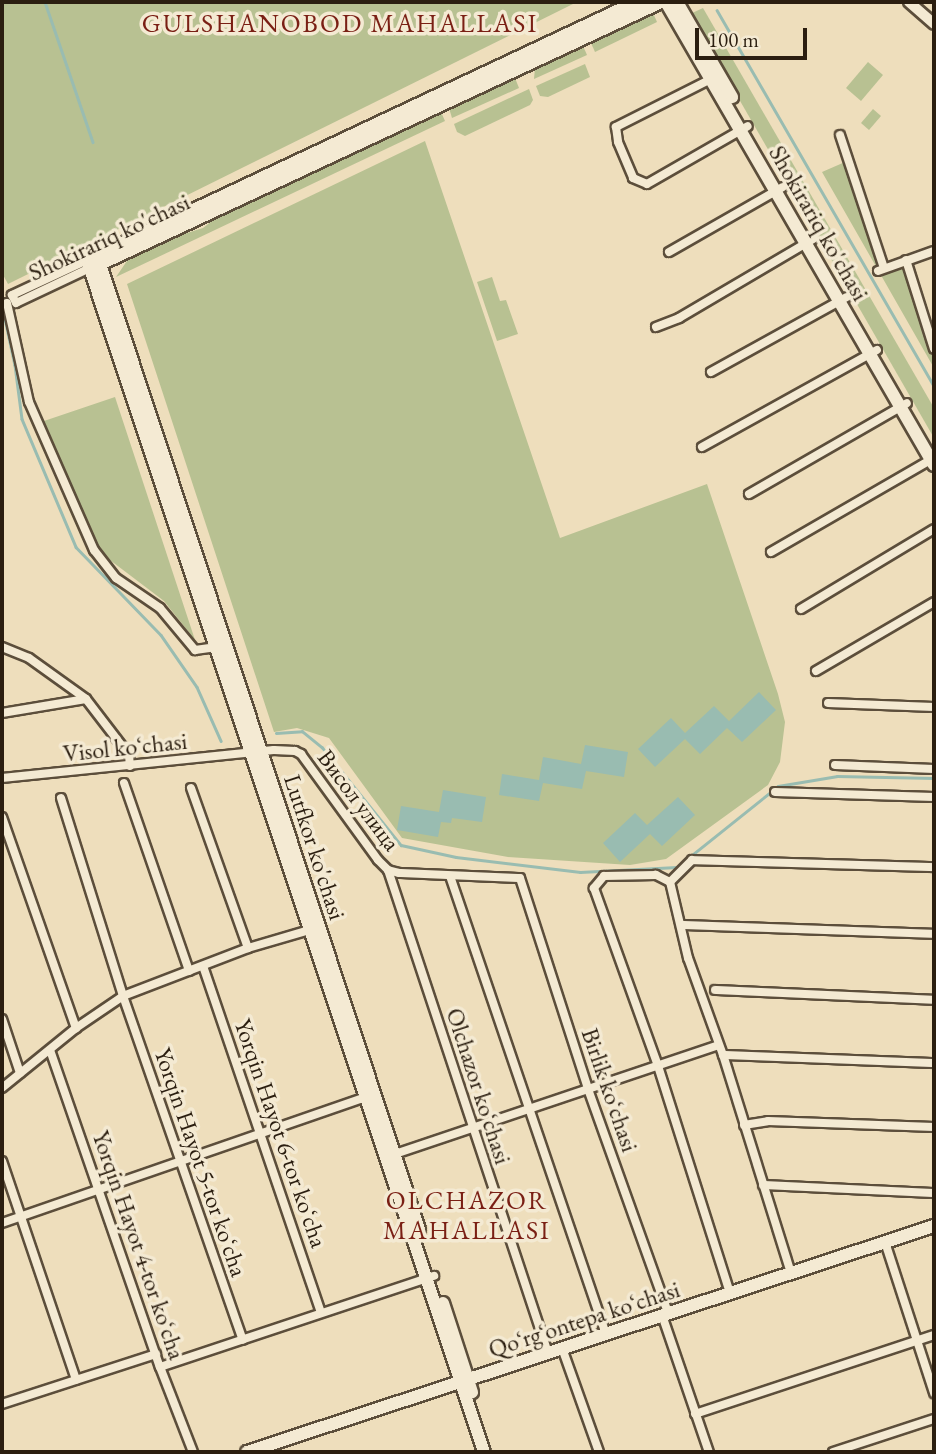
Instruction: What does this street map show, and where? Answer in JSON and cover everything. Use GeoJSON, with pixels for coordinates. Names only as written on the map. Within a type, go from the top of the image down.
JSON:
{"type":"FeatureCollection","features":[{"type":"Feature","properties":{"kind":"main road","name":"Shokirariq ko'chasi"},"geometry":{"type":"LineString","coordinates":[[94,262],[636,2]]}},
{"type":"Feature","properties":{"kind":"main road","name":"Shokirariq ko'chasi"},"geometry":{"type":"LineString","coordinates":[[94,262],[664,2],[715,77]]}},
{"type":"Feature","properties":{"kind":"main road","name":"Shokirariq ko'chasi"},"geometry":{"type":"LineString","coordinates":[[677,2],[715,77],[934,458]]}},
{"type":"Feature","properties":{"kind":"main road","name":"Lutfkor ko'chasi"},"geometry":{"type":"LineString","coordinates":[[94,262],[216,647],[256,752]]}},
{"type":"Feature","properties":{"kind":"main road","name":"Lutfkor ko'chasi"},"geometry":{"type":"LineString","coordinates":[[94,262],[430,1277],[466,1384],[493,1452]]}},
{"type":"Feature","properties":{"kind":"main road","name":"Qoʻrgʻontepa koʻchasi"},"geometry":{"type":"LineString","coordinates":[[247,1452],[466,1384],[886,1245],[934,1226]]}},
{"type":"Feature","properties":{"kind":"main road","name":"Qoʻrgʻontepa koʻchasi"},"geometry":{"type":"LineString","coordinates":[[274,1452],[548,1353],[563,1352],[606,1334],[665,1317],[791,1273],[934,1234]]}},
{"type":"Feature","properties":{"kind":"main road","name":"Lutfkor ko'chasi"},"geometry":{"type":"LineString","coordinates":[[466,1384],[484,1452]]}},
{"type":"Feature","properties":{"kind":"street"},"geometry":{"type":"LineString","coordinates":[[909,2],[934,24]]}},
{"type":"Feature","properties":{"kind":"street"},"geometry":{"type":"LineString","coordinates":[[715,77],[616,127],[618,142],[633,178],[647,184],[744,128]]}},
{"type":"Feature","properties":{"kind":"street"},"geometry":{"type":"LineString","coordinates":[[840,135],[881,269],[934,251]]}},
{"type":"Feature","properties":{"kind":"street"},"geometry":{"type":"LineString","coordinates":[[669,252],[779,189]]}},
{"type":"Feature","properties":{"kind":"street"},"geometry":{"type":"LineString","coordinates":[[656,327],[679,318],[810,241]]}},
{"type":"Feature","properties":{"kind":"street"},"geometry":{"type":"LineString","coordinates":[[906,260],[934,349]]}},
{"type":"Feature","properties":{"kind":"street","name":"Shokirariq ko'chasi"},"geometry":{"type":"LineString","coordinates":[[8,302],[12,295],[94,262]]}},
{"type":"Feature","properties":{"kind":"street"},"geometry":{"type":"LineString","coordinates":[[711,372],[843,299]]}},
{"type":"Feature","properties":{"kind":"street"},"geometry":{"type":"LineString","coordinates":[[8,302],[29,402],[94,550],[116,578],[160,608],[195,650],[216,647]]}},
{"type":"Feature","properties":{"kind":"street"},"geometry":{"type":"LineString","coordinates":[[702,447],[874,353]]}},
{"type":"Feature","properties":{"kind":"street"},"geometry":{"type":"LineString","coordinates":[[749,494],[904,405]]}},
{"type":"Feature","properties":{"kind":"street"},"geometry":{"type":"LineString","coordinates":[[771,552],[934,458]]}},
{"type":"Feature","properties":{"kind":"street"},"geometry":{"type":"LineString","coordinates":[[801,609],[934,529]]}},
{"type":"Feature","properties":{"kind":"street"},"geometry":{"type":"LineString","coordinates":[[816,671],[934,602]]}},
{"type":"Feature","properties":{"kind":"street"},"geometry":{"type":"LineString","coordinates":[[2,647],[29,657],[86,699],[129,755],[131,766]]}},
{"type":"Feature","properties":{"kind":"street"},"geometry":{"type":"LineString","coordinates":[[2,713],[86,699]]}},
{"type":"Feature","properties":{"kind":"street"},"geometry":{"type":"LineString","coordinates":[[828,703],[934,707]]}},
{"type":"Feature","properties":{"kind":"street","name":"Висол улица"},"geometry":{"type":"LineString","coordinates":[[256,752],[289,750],[301,754],[388,870],[399,873],[520,878]]}},
{"type":"Feature","properties":{"kind":"street","name":"Visol koʻchasi"},"geometry":{"type":"LineString","coordinates":[[2,778],[256,752]]}},
{"type":"Feature","properties":{"kind":"street"},"geometry":{"type":"LineString","coordinates":[[835,765],[934,769]]}},
{"type":"Feature","properties":{"kind":"street"},"geometry":{"type":"LineString","coordinates":[[124,783],[189,971]]}},
{"type":"Feature","properties":{"kind":"street"},"geometry":{"type":"LineString","coordinates":[[191,788],[248,948]]}},
{"type":"Feature","properties":{"kind":"street"},"geometry":{"type":"LineString","coordinates":[[775,792],[934,797]]}},
{"type":"Feature","properties":{"kind":"street","name":"Yorqin Hayot 5-tor koʻcha"},"geometry":{"type":"LineString","coordinates":[[61,798],[123,996],[243,1340]]}},
{"type":"Feature","properties":{"kind":"street"},"geometry":{"type":"LineString","coordinates":[[2,817],[76,1028]]}},
{"type":"Feature","properties":{"kind":"street"},"geometry":{"type":"LineString","coordinates":[[670,882],[692,860],[934,867]]}},
{"type":"Feature","properties":{"kind":"street","name":"Olchazor koʻchasi"},"geometry":{"type":"LineString","coordinates":[[388,870],[548,1353]]}},
{"type":"Feature","properties":{"kind":"street"},"geometry":{"type":"LineString","coordinates":[[730,1293],[658,1066],[593,888],[604,876],[656,875],[670,882],[688,958],[723,1055],[791,1273]]}},
{"type":"Feature","properties":{"kind":"street"},"geometry":{"type":"LineString","coordinates":[[450,876],[606,1334]]}},
{"type":"Feature","properties":{"kind":"street","name":"Birlik koʻchasi"},"geometry":{"type":"LineString","coordinates":[[520,878],[709,1452]]}},
{"type":"Feature","properties":{"kind":"street"},"geometry":{"type":"LineString","coordinates":[[681,925],[934,934]]}},
{"type":"Feature","properties":{"kind":"street"},"geometry":{"type":"LineString","coordinates":[[2,1088],[76,1028],[123,996],[248,948],[315,929]]}},
{"type":"Feature","properties":{"kind":"street","name":"Yorqin Hayot 6-tor koʻcha"},"geometry":{"type":"LineString","coordinates":[[203,966],[321,1312]]}},
{"type":"Feature","properties":{"kind":"street"},"geometry":{"type":"LineString","coordinates":[[715,990],[934,999]]}},
{"type":"Feature","properties":{"kind":"street"},"geometry":{"type":"LineString","coordinates":[[2,1019],[20,1073]]}},
{"type":"Feature","properties":{"kind":"street"},"geometry":{"type":"LineString","coordinates":[[390,1156],[718,1045]]}},
{"type":"Feature","properties":{"kind":"street","name":"Yorqin Hayot 4-tor koʻcha"},"geometry":{"type":"LineString","coordinates":[[50,1050],[160,1367],[193,1452]]}},
{"type":"Feature","properties":{"kind":"street"},"geometry":{"type":"LineString","coordinates":[[723,1055],[934,1063]]}},
{"type":"Feature","properties":{"kind":"street"},"geometry":{"type":"LineString","coordinates":[[2,1223],[370,1095]]}},
{"type":"Feature","properties":{"kind":"street"},"geometry":{"type":"LineString","coordinates":[[744,1125],[768,1121],[934,1128]]}},
{"type":"Feature","properties":{"kind":"street"},"geometry":{"type":"LineString","coordinates":[[2,1161],[76,1380]]}},
{"type":"Feature","properties":{"kind":"street"},"geometry":{"type":"LineString","coordinates":[[763,1185],[934,1193]]}},
{"type":"Feature","properties":{"kind":"street"},"geometry":{"type":"LineString","coordinates":[[886,1245],[934,1393]]}},
{"type":"Feature","properties":{"kind":"street"},"geometry":{"type":"LineString","coordinates":[[160,1367],[430,1277]]}},
{"type":"Feature","properties":{"kind":"street"},"geometry":{"type":"LineString","coordinates":[[695,1414],[934,1335]]}},
{"type":"Feature","properties":{"kind":"street"},"geometry":{"type":"LineString","coordinates":[[563,1352],[599,1452]]}},
{"type":"Feature","properties":{"kind":"street"},"geometry":{"type":"LineString","coordinates":[[2,1404],[156,1354]]}},
{"type":"Feature","properties":{"kind":"street"},"geometry":{"type":"LineString","coordinates":[[833,1452],[934,1419]]}},
{"type":"Feature","properties":{"kind":"green space"},"geometry":{"type":"Polygon","coordinates":[[[2,2],[577,2],[8,284],[2,273],[2,2]]]}},
{"type":"Feature","properties":{"kind":"green space"},"geometry":{"type":"Polygon","coordinates":[[[703,8],[934,408],[934,438],[690,14],[703,8]]]}},
{"type":"Feature","properties":{"kind":"green space"},"geometry":{"type":"Polygon","coordinates":[[[653,13],[657,22],[595,52],[591,43],[653,13]]]}},
{"type":"Feature","properties":{"kind":"green space"},"geometry":{"type":"Polygon","coordinates":[[[583,46],[587,55],[534,79],[535,68],[583,46]]]}},
{"type":"Feature","properties":{"kind":"green space"},"geometry":{"type":"Polygon","coordinates":[[[868,62],[883,75],[861,101],[846,88],[868,62]]]}},
{"type":"Feature","properties":{"kind":"green space"},"geometry":{"type":"Polygon","coordinates":[[[585,64],[590,77],[548,97],[540,96],[536,86],[585,64]]]}},
{"type":"Feature","properties":{"kind":"green space"},"geometry":{"type":"Polygon","coordinates":[[[515,78],[519,88],[452,118],[449,108],[515,78]]]}},
{"type":"Feature","properties":{"kind":"green space"},"geometry":{"type":"Polygon","coordinates":[[[529,89],[533,100],[530,105],[465,136],[457,132],[454,124],[529,89]]]}},
{"type":"Feature","properties":{"kind":"green space"},"geometry":{"type":"Polygon","coordinates":[[[873,109],[881,116],[869,130],[861,123],[873,109]]]}},
{"type":"Feature","properties":{"kind":"green space"},"geometry":{"type":"Polygon","coordinates":[[[441,112],[445,121],[116,277],[129,258],[171,238],[203,228],[217,217],[441,112]]]}},
{"type":"Feature","properties":{"kind":"green space"},"geometry":{"type":"Polygon","coordinates":[[[425,141],[560,538],[707,484],[778,694],[785,722],[780,762],[768,785],[666,859],[630,865],[508,857],[402,838],[329,738],[297,728],[274,732],[127,284],[425,141]]]}},
{"type":"Feature","properties":{"kind":"green space"},"geometry":{"type":"Polygon","coordinates":[[[845,162],[880,272],[902,266],[906,271],[934,359],[934,368],[822,172],[845,162]]]}},
{"type":"Feature","properties":{"kind":"green space"},"geometry":{"type":"Polygon","coordinates":[[[492,277],[500,301],[506,300],[518,334],[497,341],[477,282],[492,277]]]}},
{"type":"Feature","properties":{"kind":"green space"},"geometry":{"type":"Polygon","coordinates":[[[115,397],[195,640],[164,601],[102,554],[44,421],[115,397]]]}},
{"type":"Feature","properties":{"kind":"water"},"geometry":{"type":"Polygon","coordinates":[[[759,692],[776,710],[742,742],[727,728],[700,754],[685,739],[655,767],[638,749],[671,718],[685,733],[714,706],[729,721],[759,692]]]}},
{"type":"Feature","properties":{"kind":"water"},"geometry":{"type":"Polygon","coordinates":[[[585,745],[628,752],[624,777],[586,771],[582,789],[543,783],[539,801],[499,795],[502,774],[539,780],[543,757],[581,764],[585,745]]]}},
{"type":"Feature","properties":{"kind":"water"},"geometry":{"type":"Polygon","coordinates":[[[443,790],[486,797],[482,822],[452,818],[451,823],[441,822],[438,837],[397,830],[401,806],[439,812],[443,790]]]}},
{"type":"Feature","properties":{"kind":"water"},"geometry":{"type":"Polygon","coordinates":[[[678,797],[695,815],[662,846],[650,834],[620,862],[603,843],[635,813],[647,825],[678,797]]]}},
{"type":"Feature","properties":{"kind":"waterway"},"geometry":{"type":"LineString","coordinates":[[45,2],[93,142]]}},
{"type":"Feature","properties":{"kind":"waterway"},"geometry":{"type":"LineString","coordinates":[[717,10],[934,386]]}},
{"type":"Feature","properties":{"kind":"waterway"},"geometry":{"type":"LineString","coordinates":[[2,305],[15,365],[22,419],[76,547],[161,635],[197,687],[221,741]]}},
{"type":"Feature","properties":{"kind":"waterway"},"geometry":{"type":"LineString","coordinates":[[276,733],[302,731],[322,747],[401,845],[456,857],[580,872],[677,867],[778,786],[837,776],[934,778]]}},
{"type":"Feature","properties":{"kind":"district","name":"GULSHANOBOD MAHALLASI"},"geometry":{"type":"Point","coordinates":[340,24]}},
{"type":"Feature","properties":{"kind":"district","name":"OLCHAZOR MAHALLASI"},"geometry":{"type":"Point","coordinates":[467,1216]}}]}
